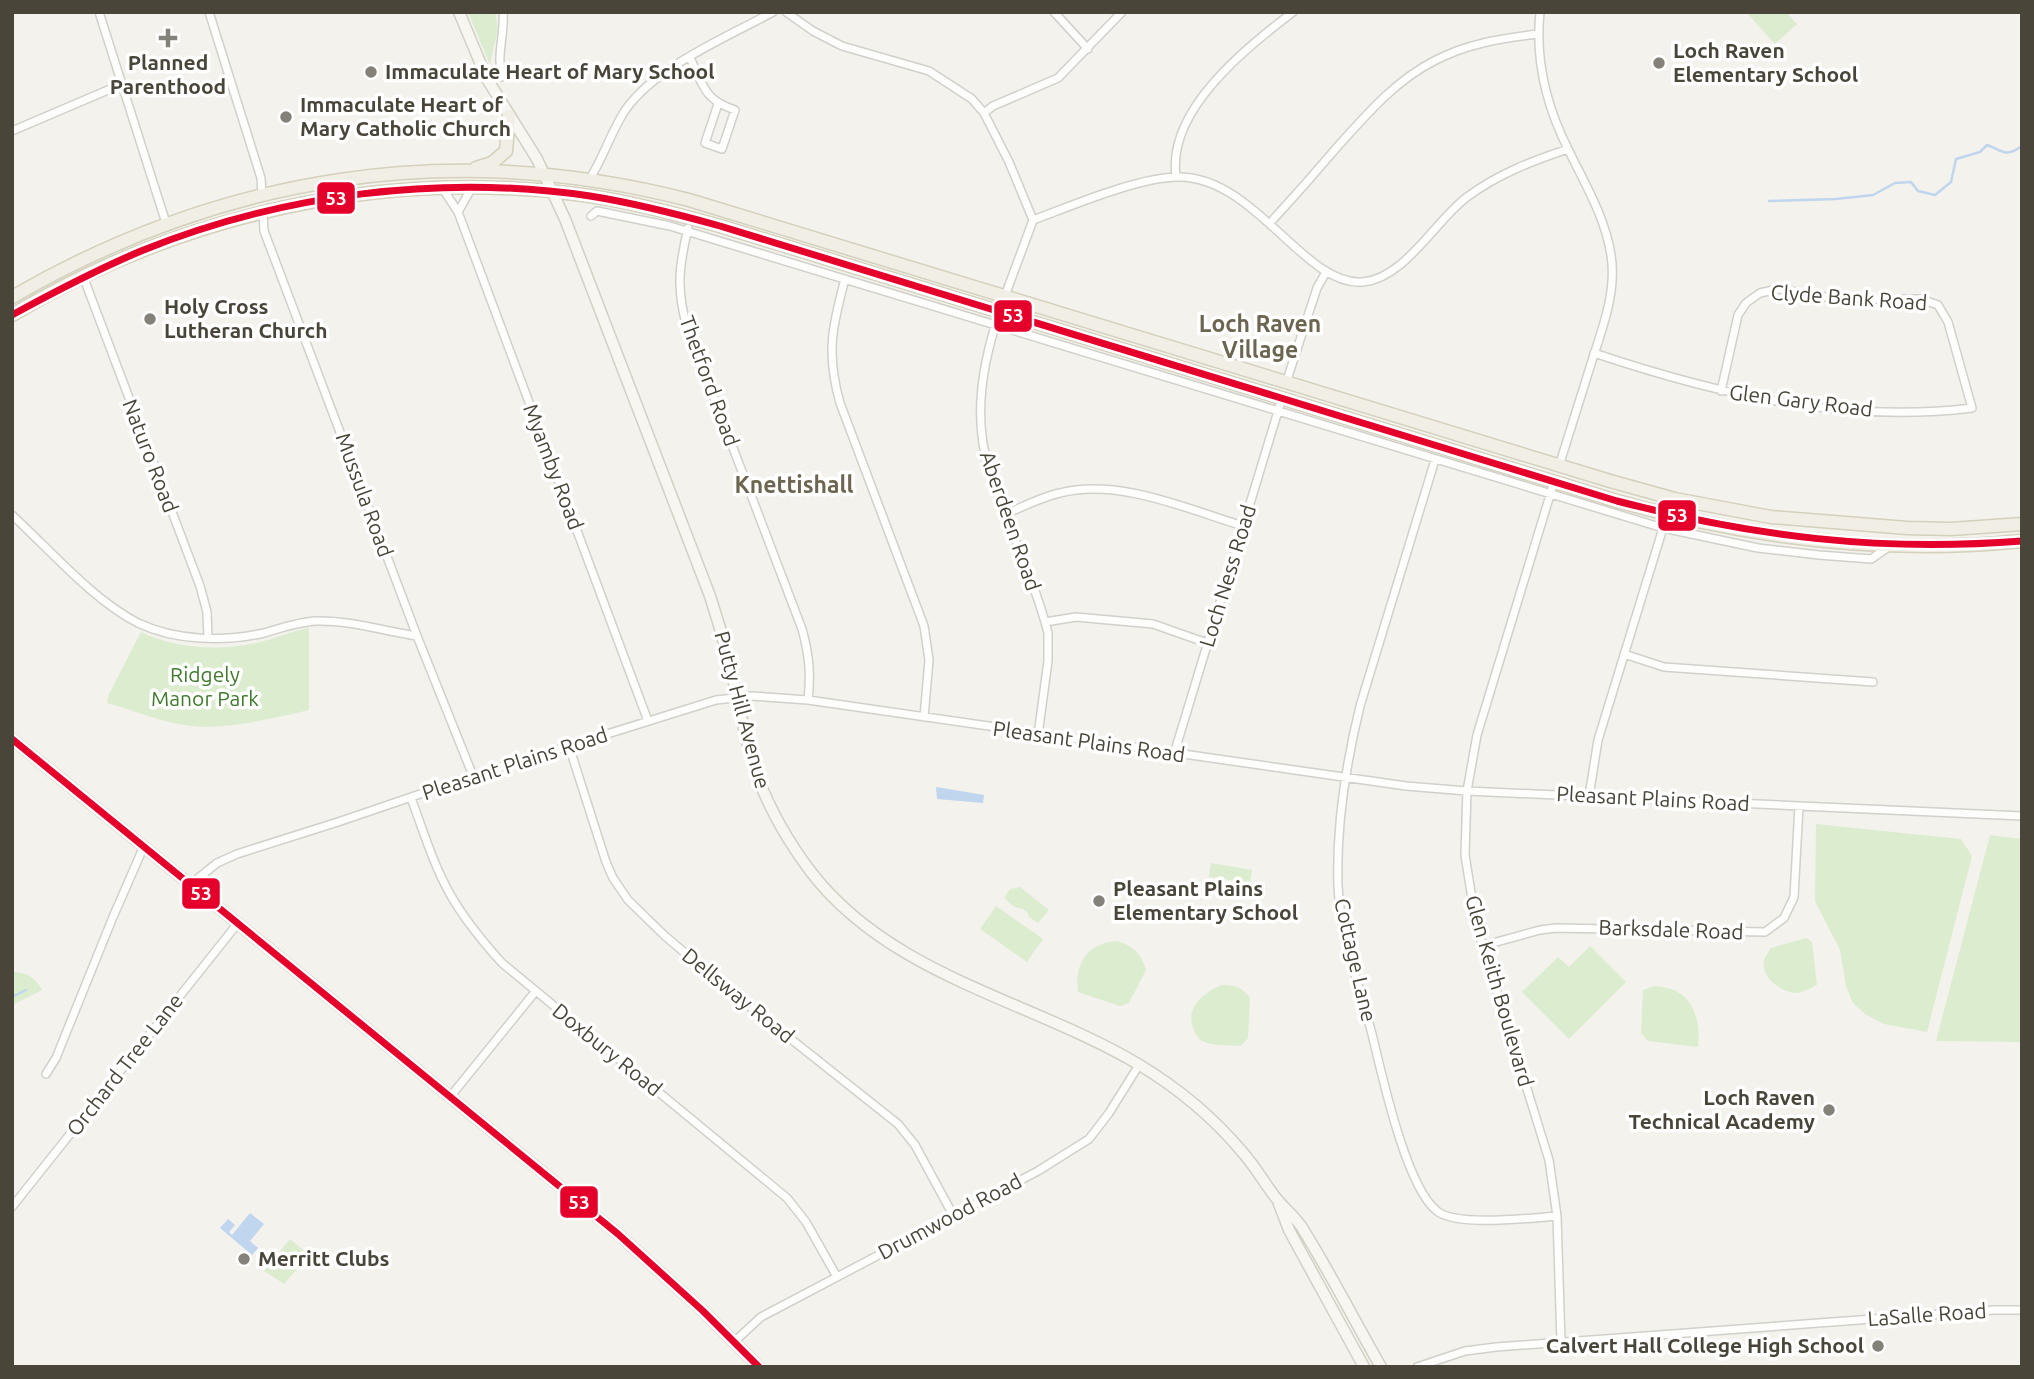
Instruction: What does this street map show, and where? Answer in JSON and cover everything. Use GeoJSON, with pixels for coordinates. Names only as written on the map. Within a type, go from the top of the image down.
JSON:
{"type":"FeatureCollection","features":[{"type":"Feature","properties":{"kind":"main road"},"geometry":{"type":"LineString","coordinates":[[467,171],[492,163],[502,155],[507,146],[509,116]]}},
{"type":"Feature","properties":{"kind":"main road"},"geometry":{"type":"LineString","coordinates":[[12,297],[86,257],[166,223],[262,195],[375,176],[467,171],[545,174],[689,200],[1675,499],[1771,517],[1918,528],[2022,524]]}},
{"type":"Feature","properties":{"kind":"main road"},"geometry":{"type":"LineString","coordinates":[[12,315],[82,275],[171,238],[263,213],[348,197],[443,189],[553,192],[626,203],[691,218],[1282,398],[1552,488],[1736,530],[1816,540],[1891,545],[1963,545],[2022,541]]}},
{"type":"Feature","properties":{"kind":"main road"},"geometry":{"type":"LineString","coordinates":[[262,195],[263,213]]}},
{"type":"Feature","properties":{"kind":"main road"},"geometry":{"type":"LineString","coordinates":[[1282,398],[1286,383]]}},
{"type":"Feature","properties":{"kind":"main road"},"geometry":{"type":"LineString","coordinates":[[1552,488],[1559,466]]}},
{"type":"Feature","properties":{"kind":"street"},"geometry":{"type":"LineString","coordinates":[[99,12],[166,223]]}},
{"type":"Feature","properties":{"kind":"street"},"geometry":{"type":"LineString","coordinates":[[209,12],[261,178],[262,195]]}},
{"type":"Feature","properties":{"kind":"street","name":"Putty Hill Avenue"},"geometry":{"type":"LineString","coordinates":[[459,12],[480,65],[553,192],[710,596],[756,771],[781,828],[812,874],[884,940],[924,963],[1103,1045],[1139,1065],[1183,1095],[1246,1156],[1276,1198],[1300,1223],[1381,1367]]}},
{"type":"Feature","properties":{"kind":"street"},"geometry":{"type":"LineString","coordinates":[[502,12],[499,60],[502,77]]}},
{"type":"Feature","properties":{"kind":"street"},"geometry":{"type":"LineString","coordinates":[[589,180],[603,160],[617,123],[632,101],[652,82],[773,12]]}},
{"type":"Feature","properties":{"kind":"street"},"geometry":{"type":"LineString","coordinates":[[786,12],[813,31],[842,46],[929,71],[957,87],[984,113],[1009,162],[1033,220],[1140,183],[1177,176],[1198,180],[1225,190],[1270,223],[1326,272],[1349,282],[1382,277],[1399,266],[1466,197],[1500,176],[1567,149]]}},
{"type":"Feature","properties":{"kind":"street"},"geometry":{"type":"LineString","coordinates":[[1054,12],[1088,49]]}},
{"type":"Feature","properties":{"kind":"street"},"geometry":{"type":"LineString","coordinates":[[984,113],[993,106],[1058,78],[1122,12]]}},
{"type":"Feature","properties":{"kind":"street"},"geometry":{"type":"LineString","coordinates":[[1177,176],[1175,152],[1184,127],[1197,105],[1243,53],[1293,12]]}},
{"type":"Feature","properties":{"kind":"street"},"geometry":{"type":"LineString","coordinates":[[1540,12],[1538,34],[1545,92],[1567,149],[1600,216],[1611,257],[1609,302],[1559,466]]}},
{"type":"Feature","properties":{"kind":"street"},"geometry":{"type":"LineString","coordinates":[[1270,223],[1369,111],[1396,86],[1434,61],[1452,53],[1504,38],[1538,34]]}},
{"type":"Feature","properties":{"kind":"street"},"geometry":{"type":"LineString","coordinates":[[690,58],[708,96],[718,104],[735,110],[722,149],[705,143],[718,104]]}},
{"type":"Feature","properties":{"kind":"street"},"geometry":{"type":"LineString","coordinates":[[12,131],[122,85]]}},
{"type":"Feature","properties":{"kind":"street"},"geometry":{"type":"LineString","coordinates":[[603,160],[606,183]]}},
{"type":"Feature","properties":{"kind":"street"},"geometry":{"type":"LineString","coordinates":[[458,212],[472,188]]}},
{"type":"Feature","properties":{"kind":"street","name":"Myamby Road"},"geometry":{"type":"LineString","coordinates":[[443,189],[458,212],[648,721]]}},
{"type":"Feature","properties":{"kind":"street"},"geometry":{"type":"LineString","coordinates":[[591,216],[597,211],[687,232],[1435,460],[1552,488],[1663,528],[1758,548],[1871,559],[1891,545]]}},
{"type":"Feature","properties":{"kind":"street","name":"Mussula Road"},"geometry":{"type":"LineString","coordinates":[[263,213],[264,231],[417,636],[473,776]]}},
{"type":"Feature","properties":{"kind":"street","name":"Thetford Road"},"geometry":{"type":"LineString","coordinates":[[691,218],[678,279],[681,304],[687,327],[802,629],[809,652],[811,673],[808,700]]}},
{"type":"Feature","properties":{"kind":"street","name":"Aberdeen Road"},"geometry":{"type":"LineString","coordinates":[[1033,220],[1000,312],[984,368],[980,418],[984,453],[1045,622],[1049,647],[1038,734]]}},
{"type":"Feature","properties":{"kind":"street"},"geometry":{"type":"LineString","coordinates":[[1286,383],[1317,288],[1326,272]]}},
{"type":"Feature","properties":{"kind":"street","name":"Naturo Road"},"geometry":{"type":"LineString","coordinates":[[82,275],[200,586],[207,612],[208,638]]}},
{"type":"Feature","properties":{"kind":"street"},"geometry":{"type":"LineString","coordinates":[[845,279],[832,336],[831,369],[840,403],[924,626],[929,660],[924,717]]}},
{"type":"Feature","properties":{"kind":"street","name":"Clyde Bank Road"},"geometry":{"type":"LineString","coordinates":[[1721,391],[1738,315],[1746,303],[1760,293],[1778,289],[1838,299],[1921,299],[1938,305],[1948,322],[1972,408]]}},
{"type":"Feature","properties":{"kind":"street","name":"Glen Gary Road"},"geometry":{"type":"LineString","coordinates":[[1594,353],[1666,377],[1760,400],[1840,409],[1902,412],[1972,408]]}},
{"type":"Feature","properties":{"kind":"street","name":"Loch Ness Road"},"geometry":{"type":"LineString","coordinates":[[1174,754],[1282,398]]}},
{"type":"Feature","properties":{"kind":"street","name":"Cottage Lane"},"geometry":{"type":"LineString","coordinates":[[1435,460],[1360,706],[1337,842],[1341,914],[1396,1124],[1420,1188],[1429,1203],[1438,1212],[1460,1220],[1557,1216]]}},
{"type":"Feature","properties":{"kind":"street","name":"Glen Keith Boulevard"},"geometry":{"type":"LineString","coordinates":[[1552,488],[1477,735],[1467,791],[1466,868],[1482,946],[1540,1128],[1553,1183],[1557,1216],[1561,1342]]}},
{"type":"Feature","properties":{"kind":"street"},"geometry":{"type":"LineString","coordinates":[[1005,514],[1061,493],[1108,489],[1140,495],[1243,526]]}},
{"type":"Feature","properties":{"kind":"street"},"geometry":{"type":"LineString","coordinates":[[12,515],[98,595],[125,615],[166,633],[208,638],[241,637],[299,623],[324,621],[417,636]]}},
{"type":"Feature","properties":{"kind":"street"},"geometry":{"type":"LineString","coordinates":[[1589,796],[1596,748],[1663,528]]}},
{"type":"Feature","properties":{"kind":"street"},"geometry":{"type":"LineString","coordinates":[[1045,622],[1076,617],[1153,624],[1207,643]]}},
{"type":"Feature","properties":{"kind":"street"},"geometry":{"type":"LineString","coordinates":[[1624,654],[1664,667],[1873,682]]}},
{"type":"Feature","properties":{"kind":"street","name":"Pleasant Plains Road"},"geometry":{"type":"LineString","coordinates":[[191,884],[224,859],[473,776],[716,700],[737,696],[808,700],[1346,779],[1467,791],[2022,816]]}},
{"type":"Feature","properties":{"kind":"street"},"geometry":{"type":"LineString","coordinates":[[12,739],[640,1252],[759,1367]]}},
{"type":"Feature","properties":{"kind":"street","name":"Dellsway Road"},"geometry":{"type":"LineString","coordinates":[[569,746],[606,862],[621,892],[656,928],[695,961],[898,1124],[915,1145],[953,1216]]}},
{"type":"Feature","properties":{"kind":"street","name":"Doxbury Road"},"geometry":{"type":"LineString","coordinates":[[411,798],[450,894],[466,919],[502,963],[787,1198],[806,1222],[837,1277]]}},
{"type":"Feature","properties":{"kind":"street","name":"Barksdale Road"},"geometry":{"type":"LineString","coordinates":[[1482,946],[1556,928],[1765,932],[1784,918],[1794,897],[1799,806]]}},
{"type":"Feature","properties":{"kind":"street"},"geometry":{"type":"LineString","coordinates":[[46,1074],[56,1058],[144,846]]}},
{"type":"Feature","properties":{"kind":"street","name":"Orchard Tree Lane"},"geometry":{"type":"LineString","coordinates":[[12,1207],[238,923]]}},
{"type":"Feature","properties":{"kind":"street"},"geometry":{"type":"LineString","coordinates":[[450,1097],[535,992]]}},
{"type":"Feature","properties":{"kind":"street","name":"Drumwood Road"},"geometry":{"type":"LineString","coordinates":[[735,1341],[761,1317],[1038,1171],[1089,1139],[1139,1065]]}},
{"type":"Feature","properties":{"kind":"street","name":"Putty Hill Avenue"},"geometry":{"type":"LineString","coordinates":[[1276,1198],[1289,1230],[1364,1367]]}},
{"type":"Feature","properties":{"kind":"street","name":"LaSalle Road"},"geometry":{"type":"LineString","coordinates":[[1417,1367],[1465,1352],[1561,1342],[2022,1310]]}},
{"type":"Feature","properties":{"kind":"green space"},"geometry":{"type":"Polygon","coordinates":[[[468,12],[495,12],[498,28],[490,65],[468,12]]]}},
{"type":"Feature","properties":{"kind":"green space"},"geometry":{"type":"Polygon","coordinates":[[[1746,12],[1786,12],[1797,24],[1775,44],[1746,12]]]}},
{"type":"Feature","properties":{"kind":"green space","name":"Ridgely Manor Park"},"geometry":{"type":"Polygon","coordinates":[[[309,628],[309,710],[271,719],[207,727],[169,722],[107,703],[141,632],[168,642],[212,648],[256,643],[309,628]]]}},
{"type":"Feature","properties":{"kind":"green space"},"geometry":{"type":"Polygon","coordinates":[[[1816,824],[1961,839],[1972,856],[1927,1032],[1884,1024],[1865,1014],[1853,1003],[1846,986],[1840,950],[1815,901],[1816,824]]]}},
{"type":"Feature","properties":{"kind":"green space"},"geometry":{"type":"Polygon","coordinates":[[[1990,835],[2022,839],[2022,1042],[1936,1041],[1990,835]]]}},
{"type":"Feature","properties":{"kind":"green space"},"geometry":{"type":"Polygon","coordinates":[[[1211,863],[1252,870],[1250,883],[1209,877],[1211,863]]]}},
{"type":"Feature","properties":{"kind":"green space"},"geometry":{"type":"Polygon","coordinates":[[[1020,887],[1049,910],[1038,923],[1004,898],[1010,889],[1020,887]]]}},
{"type":"Feature","properties":{"kind":"green space"},"geometry":{"type":"Polygon","coordinates":[[[996,906],[1043,939],[1027,962],[980,929],[996,906]]]}},
{"type":"Feature","properties":{"kind":"green space"},"geometry":{"type":"Polygon","coordinates":[[[1806,938],[1812,942],[1817,985],[1801,992],[1786,991],[1768,978],[1764,960],[1771,948],[1806,938]]]}},
{"type":"Feature","properties":{"kind":"green space"},"geometry":{"type":"Polygon","coordinates":[[[1117,941],[1136,951],[1146,970],[1129,1003],[1120,1006],[1078,992],[1077,982],[1081,964],[1090,951],[1117,941]]]}},
{"type":"Feature","properties":{"kind":"green space"},"geometry":{"type":"Polygon","coordinates":[[[1590,946],[1626,982],[1569,1039],[1522,992],[1558,957],[1569,967],[1590,946]]]}},
{"type":"Feature","properties":{"kind":"green space"},"geometry":{"type":"Polygon","coordinates":[[[12,973],[32,977],[42,990],[12,1005],[12,973]]]}},
{"type":"Feature","properties":{"kind":"green space"},"geometry":{"type":"Polygon","coordinates":[[[1221,985],[1238,987],[1250,998],[1248,1038],[1241,1046],[1206,1043],[1193,1029],[1191,1020],[1194,1007],[1203,996],[1221,985]]]}},
{"type":"Feature","properties":{"kind":"green space"},"geometry":{"type":"Polygon","coordinates":[[[1654,986],[1677,992],[1691,1005],[1698,1024],[1698,1047],[1648,1041],[1641,1033],[1643,990],[1654,986]]]}},
{"type":"Feature","properties":{"kind":"green space"},"geometry":{"type":"Polygon","coordinates":[[[290,1239],[309,1255],[284,1284],[264,1271],[290,1239]]]}},
{"type":"Feature","properties":{"kind":"water"},"geometry":{"type":"Polygon","coordinates":[[[936,787],[984,795],[983,803],[937,799],[936,787]]]}},
{"type":"Feature","properties":{"kind":"water"},"geometry":{"type":"Polygon","coordinates":[[[250,1213],[264,1224],[250,1241],[258,1248],[252,1255],[220,1228],[228,1219],[235,1225],[229,1232],[232,1235],[250,1213]]]}},
{"type":"Feature","properties":{"kind":"waterway"},"geometry":{"type":"LineString","coordinates":[[1769,201],[1873,195],[1895,183],[1911,182],[1918,191],[1935,195],[1951,182],[1956,159],[1980,152],[1987,145],[2008,153],[2022,146]]}},
{"type":"Feature","properties":{"kind":"waterway"},"geometry":{"type":"LineString","coordinates":[[12,997],[26,990]]}},
{"type":"Feature","properties":{"kind":"transit line","name":"53"},"geometry":{"type":"LineString","coordinates":[[12,315],[75,281],[141,251],[194,231],[305,203],[362,194],[477,187],[590,196],[720,226],[1617,501],[1668,514],[1768,532],[1867,543],[1969,544],[2022,541]]}},
{"type":"Feature","properties":{"kind":"transit line","name":"53"},"geometry":{"type":"LineString","coordinates":[[12,739],[618,1234],[703,1311],[759,1367]]}},
{"type":"Feature","properties":{"kind":"place","name":"Planned Parenthood"},"geometry":{"type":"Point","coordinates":[168,38]}},
{"type":"Feature","properties":{"kind":"place","name":"Loch Raven Elementary School"},"geometry":{"type":"Point","coordinates":[1659,63]}},
{"type":"Feature","properties":{"kind":"place","name":"Immaculate Heart of Mary School"},"geometry":{"type":"Point","coordinates":[371,72]}},
{"type":"Feature","properties":{"kind":"place","name":"Immaculate Heart of Mary Catholic Church"},"geometry":{"type":"Point","coordinates":[286,117]}},
{"type":"Feature","properties":{"kind":"place","name":"Holy Cross Lutheran Church"},"geometry":{"type":"Point","coordinates":[150,319]}},
{"type":"Feature","properties":{"kind":"place","name":"Pleasant Plains Elementary School"},"geometry":{"type":"Point","coordinates":[1099,901]}},
{"type":"Feature","properties":{"kind":"place","name":"Loch Raven Technical Academy"},"geometry":{"type":"Point","coordinates":[1829,1110]}},
{"type":"Feature","properties":{"kind":"place","name":"Merritt Clubs"},"geometry":{"type":"Point","coordinates":[244,1259]}},
{"type":"Feature","properties":{"kind":"place","name":"Calvert Hall College High School"},"geometry":{"type":"Point","coordinates":[1878,1346]}},
{"type":"Feature","properties":{"kind":"district","name":"Loch Raven Village"},"geometry":{"type":"Point","coordinates":[1260,337]}},
{"type":"Feature","properties":{"kind":"district","name":"Knettishall"},"geometry":{"type":"Point","coordinates":[794,485]}}]}
